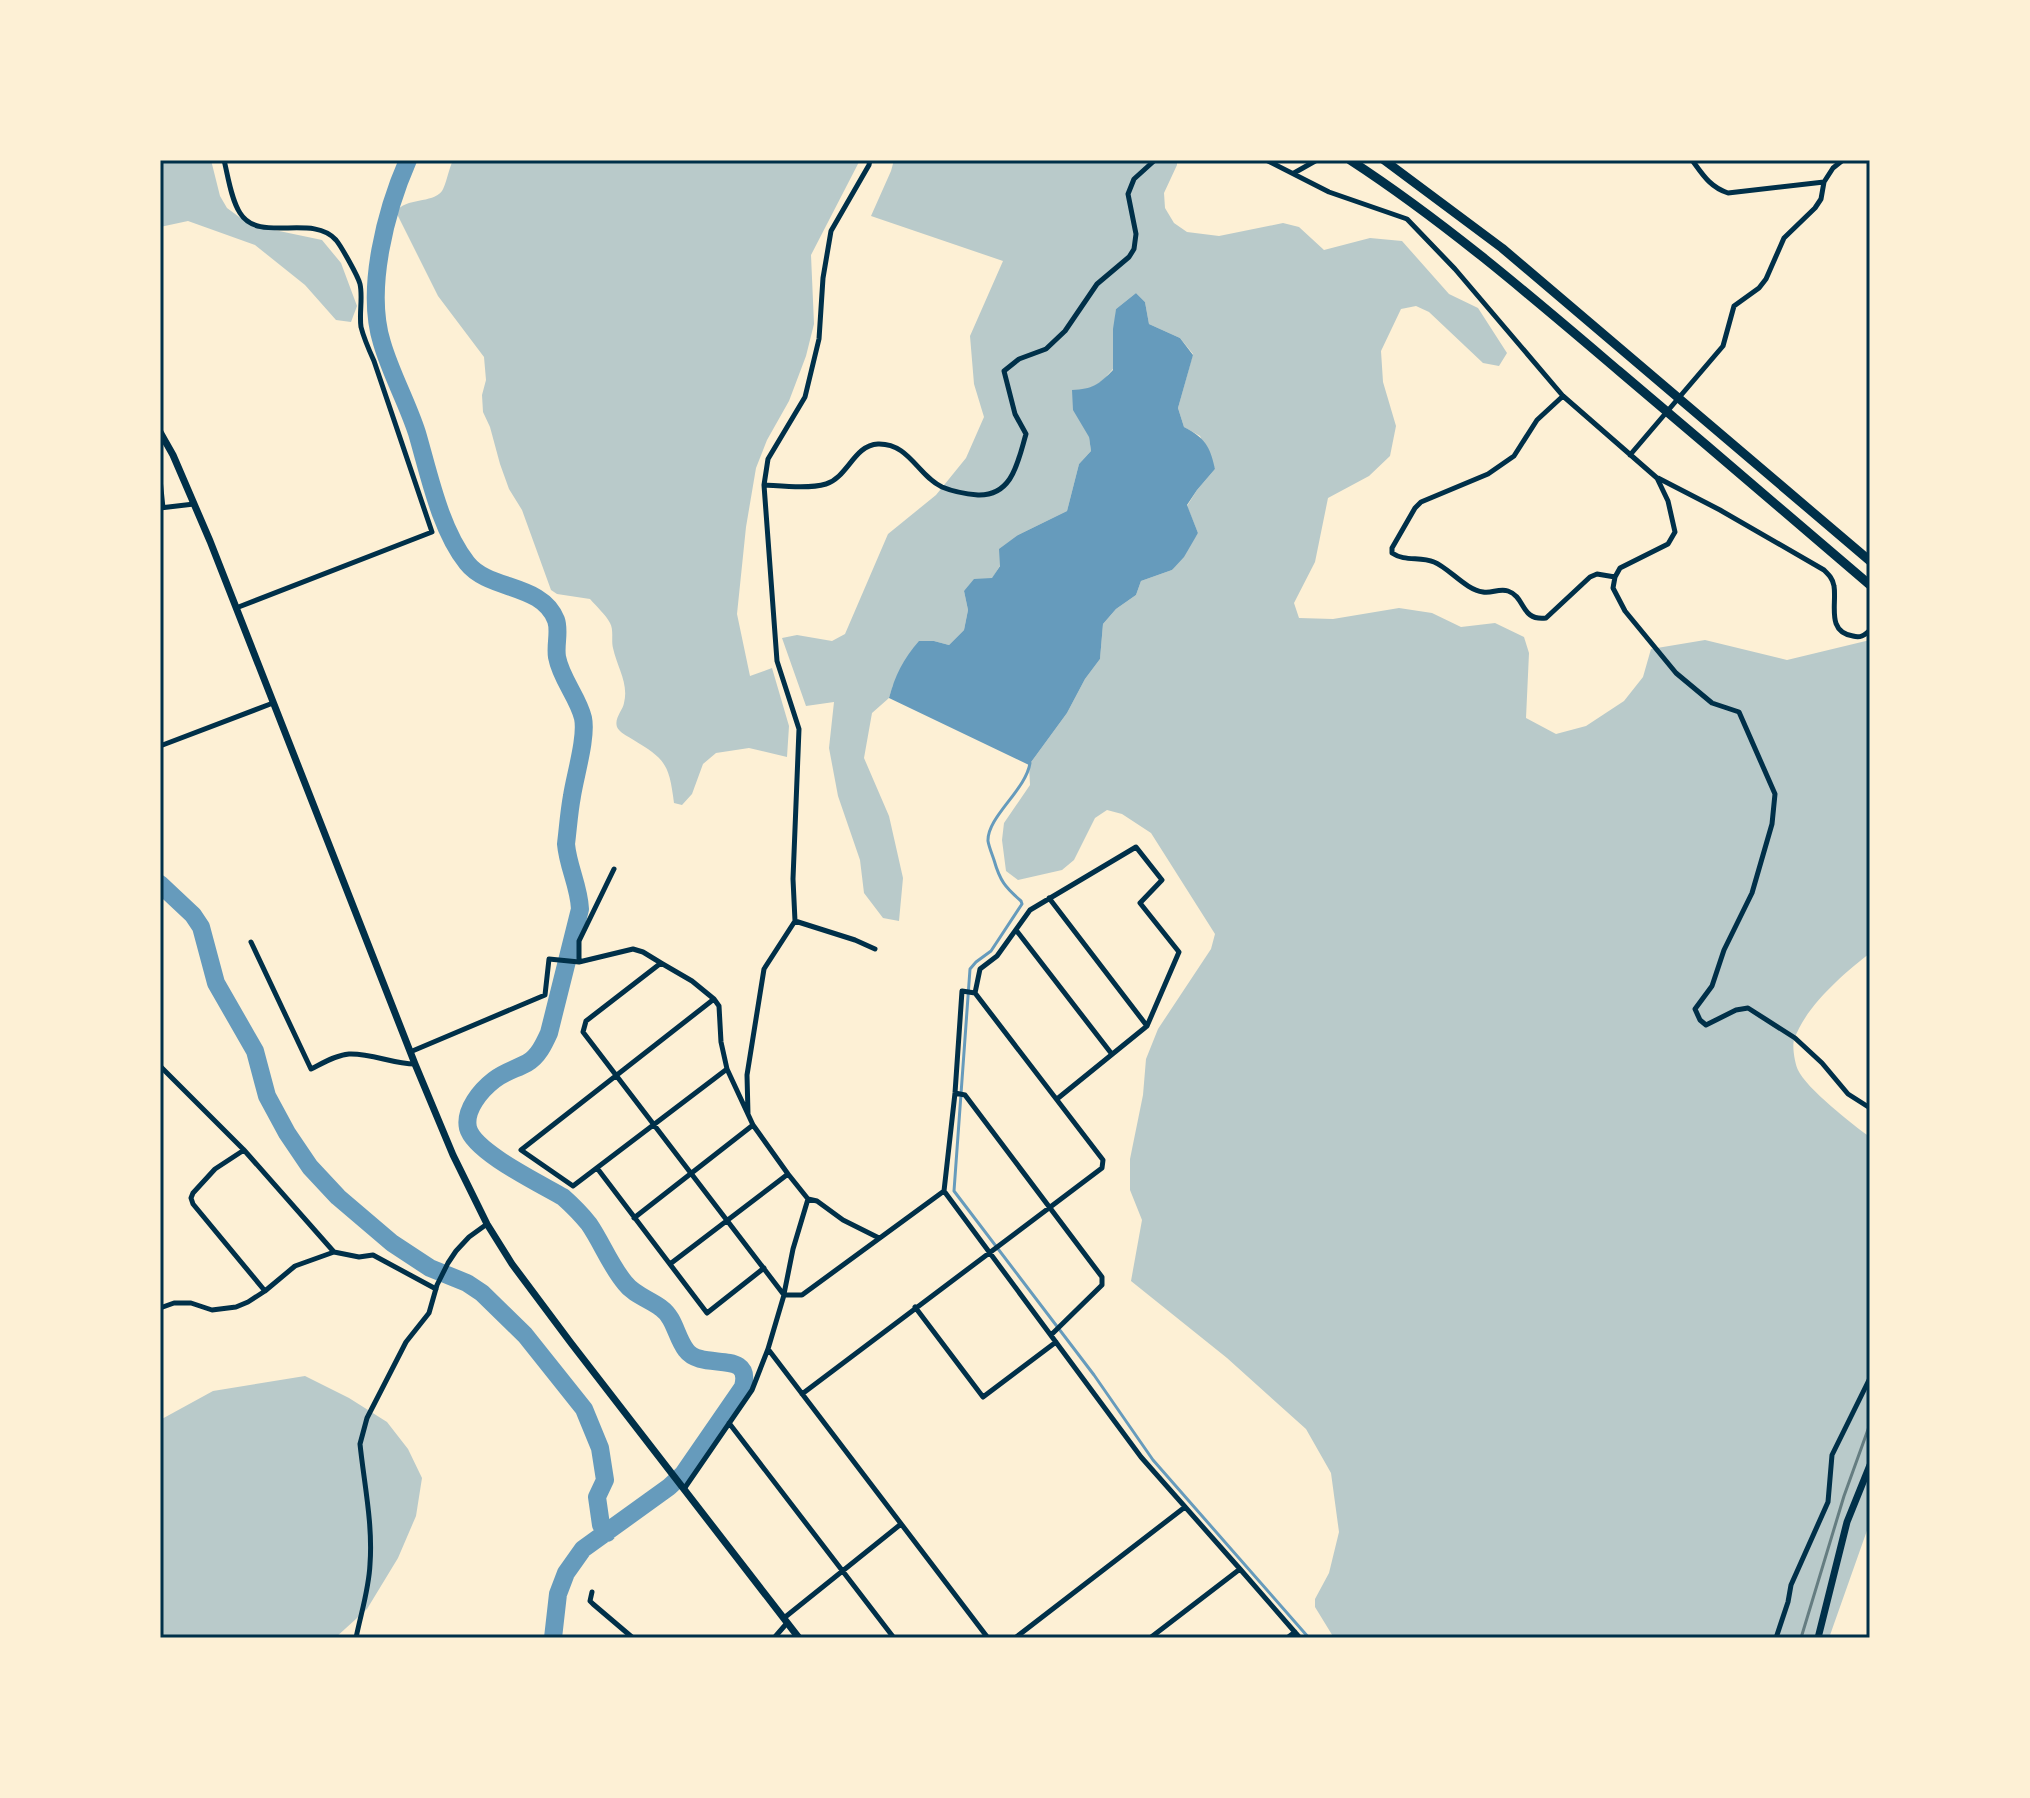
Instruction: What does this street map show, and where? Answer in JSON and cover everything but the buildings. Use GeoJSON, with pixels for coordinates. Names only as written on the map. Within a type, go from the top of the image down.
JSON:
{"type":"FeatureCollection","features":[{"type":"Feature","properties":{"kind":"highway"},"geometry":{"type":"LineString","coordinates":[[1350,160],[1427,213],[1496,267],[1870,585]]}},
{"type":"Feature","properties":{"kind":"highway"},"geometry":{"type":"LineString","coordinates":[[1384,160],[1502,248],[1870,561]]}},
{"type":"Feature","properties":{"kind":"main road"},"geometry":{"type":"LineString","coordinates":[[160,432],[173,455],[236,608],[410,1052],[453,1155],[487,1224],[512,1264],[571,1343],[799,1638]]}},
{"type":"Feature","properties":{"kind":"main road"},"geometry":{"type":"LineString","coordinates":[[1818,1638],[1847,1522],[1870,1465]]}},
{"type":"Feature","properties":{"kind":"street"},"geometry":{"type":"LineString","coordinates":[[224,160],[237,209],[243,218],[261,227],[318,228],[338,242],[360,283],[364,340],[374,361],[432,532],[236,608]]}},
{"type":"Feature","properties":{"kind":"street"},"geometry":{"type":"LineString","coordinates":[[748,1114],[747,1075],[764,969],[795,921],[793,879],[799,729],[777,661],[764,485],[768,459],[805,397],[819,339],[823,278],[831,231],[870,160]]}},
{"type":"Feature","properties":{"kind":"street"},"geometry":{"type":"LineString","coordinates":[[764,485],[826,484],[845,471],[860,451],[875,444],[896,446],[940,486],[965,494],[989,495],[1009,483],[1026,434],[1015,414],[1004,371],[1019,359],[1046,349],[1065,331],[1097,284],[1129,257],[1134,249],[1136,234],[1128,194],[1134,179],[1155,160]]}},
{"type":"Feature","properties":{"kind":"street"},"geometry":{"type":"LineString","coordinates":[[1266,160],[1329,192],[1407,219],[1455,269],[1563,396],[1657,478],[1824,570],[1835,588],[1833,616],[1838,627],[1845,634],[1856,637],[1870,630]]}},
{"type":"Feature","properties":{"kind":"street"},"geometry":{"type":"LineString","coordinates":[[1293,173],[1317,160]]}},
{"type":"Feature","properties":{"kind":"street"},"geometry":{"type":"LineString","coordinates":[[1692,160],[1710,183],[1728,193],[1824,182]]}},
{"type":"Feature","properties":{"kind":"street"},"geometry":{"type":"LineString","coordinates":[[1630,455],[1723,346],[1734,306],[1766,279],[1784,238],[1815,208],[1821,199],[1824,182],[1843,160]]}},
{"type":"Feature","properties":{"kind":"street"},"geometry":{"type":"LineString","coordinates":[[1563,396],[1537,420],[1514,456],[1488,474],[1421,502],[1392,548],[1392,553],[1403,559],[1419,558],[1435,562],[1483,593],[1511,592],[1518,598],[1524,612],[1537,619],[1546,618],[1590,577],[1597,574],[1615,577]]}},
{"type":"Feature","properties":{"kind":"street"},"geometry":{"type":"LineString","coordinates":[[1657,478],[1668,501],[1675,532],[1668,544],[1620,568],[1613,588],[1625,611],[1676,673],[1712,703],[1739,712],[1775,794],[1772,824],[1752,893],[1724,950],[1712,986],[1695,1009],[1706,1025],[1736,1010],[1748,1008],[1795,1038],[1822,1063],[1848,1094],[1870,1108]]}},
{"type":"Feature","properties":{"kind":"street"},"geometry":{"type":"LineString","coordinates":[[160,479],[161,508],[194,504]]}},
{"type":"Feature","properties":{"kind":"street"},"geometry":{"type":"LineString","coordinates":[[160,746],[273,703]]}},
{"type":"Feature","properties":{"kind":"street"},"geometry":{"type":"LineString","coordinates":[[971,992],[980,969],[997,956],[1030,910],[1136,847],[1162,880],[1140,903],[1179,952],[1147,1026],[1057,1099]]}},
{"type":"Feature","properties":{"kind":"street"},"geometry":{"type":"LineString","coordinates":[[576,963],[579,941],[614,869]]}},
{"type":"Feature","properties":{"kind":"street"},"geometry":{"type":"LineString","coordinates":[[1049,898],[1147,1026]]}},
{"type":"Feature","properties":{"kind":"street"},"geometry":{"type":"LineString","coordinates":[[795,921],[875,949]]}},
{"type":"Feature","properties":{"kind":"street"},"geometry":{"type":"LineString","coordinates":[[1016,930],[1111,1053]]}},
{"type":"Feature","properties":{"kind":"street"},"geometry":{"type":"LineString","coordinates":[[251,942],[311,1069],[348,1054],[415,1064]]}},
{"type":"Feature","properties":{"kind":"street"},"geometry":{"type":"LineString","coordinates":[[410,1052],[545,995],[549,959],[576,963],[633,949],[643,952],[692,981],[719,1006],[721,1042],[727,1069],[753,1125],[808,1199],[817,1201],[843,1220],[879,1238]]}},
{"type":"Feature","properties":{"kind":"street"},"geometry":{"type":"LineString","coordinates":[[661,963],[586,1021],[583,1032],[784,1295]]}},
{"type":"Feature","properties":{"kind":"street"},"geometry":{"type":"LineString","coordinates":[[784,1295],[802,1295],[944,1191],[959,1094],[962,991],[971,992],[1103,1160],[1102,1168],[802,1394]]}},
{"type":"Feature","properties":{"kind":"street"},"geometry":{"type":"LineString","coordinates":[[714,999],[521,1150],[573,1186],[727,1069]]}},
{"type":"Feature","properties":{"kind":"street"},"geometry":{"type":"LineString","coordinates":[[160,1066],[244,1150],[334,1252]]}},
{"type":"Feature","properties":{"kind":"street"},"geometry":{"type":"LineString","coordinates":[[959,1094],[1102,1277],[1102,1285],[1051,1335]]}},
{"type":"Feature","properties":{"kind":"street"},"geometry":{"type":"LineString","coordinates":[[634,1218],[753,1125]]}},
{"type":"Feature","properties":{"kind":"street"},"geometry":{"type":"LineString","coordinates":[[244,1150],[215,1169],[191,1198],[265,1291]]}},
{"type":"Feature","properties":{"kind":"street"},"geometry":{"type":"LineString","coordinates":[[597,1168],[707,1313],[764,1268]]}},
{"type":"Feature","properties":{"kind":"street"},"geometry":{"type":"LineString","coordinates":[[670,1264],[788,1174]]}},
{"type":"Feature","properties":{"kind":"street"},"geometry":{"type":"LineString","coordinates":[[944,1191],[994,1248],[1051,1335],[1141,1457],[1300,1638]]}},
{"type":"Feature","properties":{"kind":"street"},"geometry":{"type":"LineString","coordinates":[[682,1487],[752,1390],[784,1295],[793,1249],[808,1199]]}},
{"type":"Feature","properties":{"kind":"street"},"geometry":{"type":"LineString","coordinates":[[356,1638],[371,1561],[360,1444],[362,1432],[406,1342],[429,1313],[448,1263],[469,1237],[487,1224]]}},
{"type":"Feature","properties":{"kind":"street"},"geometry":{"type":"LineString","coordinates":[[160,1308],[174,1303],[191,1303],[212,1310],[236,1307],[265,1291],[295,1266],[334,1252],[359,1257],[373,1255],[437,1287]]}},
{"type":"Feature","properties":{"kind":"street"},"geometry":{"type":"LineString","coordinates":[[915,1307],[983,1397],[1056,1342]]}},
{"type":"Feature","properties":{"kind":"street"},"geometry":{"type":"LineString","coordinates":[[768,1349],[988,1638]]}},
{"type":"Feature","properties":{"kind":"street"},"geometry":{"type":"LineString","coordinates":[[1776,1638],[1791,1585],[1828,1502],[1832,1455],[1870,1378]]}},
{"type":"Feature","properties":{"kind":"street"},"geometry":{"type":"LineString","coordinates":[[729,1423],[894,1638]]}},
{"type":"Feature","properties":{"kind":"street"},"geometry":{"type":"LineString","coordinates":[[1015,1638],[1185,1507]]}},
{"type":"Feature","properties":{"kind":"street"},"geometry":{"type":"LineString","coordinates":[[774,1638],[786,1621],[901,1524]]}},
{"type":"Feature","properties":{"kind":"street"},"geometry":{"type":"LineString","coordinates":[[1150,1638],[1240,1569]]}},
{"type":"Feature","properties":{"kind":"street"},"geometry":{"type":"LineString","coordinates":[[592,1592],[590,1601],[633,1638]]}},
{"type":"Feature","properties":{"kind":"street"},"geometry":{"type":"LineString","coordinates":[[1287,1638],[1295,1632]]}},
{"type":"Feature","properties":{"kind":"shaded area"},"geometry":{"type":"Polygon","coordinates":[[[160,160],[211,160],[220,196],[227,208],[250,225],[322,240],[341,263],[357,306],[351,322],[336,320],[305,285],[255,245],[188,221],[160,227],[160,160]]]}},
{"type":"Feature","properties":{"kind":"shaded area"},"geometry":{"type":"Polygon","coordinates":[[[453,160],[860,160],[811,255],[814,324],[789,401],[767,440],[756,468],[746,527],[737,614],[750,676],[772,668],[789,726],[787,757],[749,748],[716,753],[703,764],[692,794],[682,805],[674,803],[664,764],[617,727],[625,689],[613,648],[611,626],[590,599],[557,594],[551,590],[522,510],[509,489],[483,412],[482,395],[486,380],[484,357],[438,296],[396,212],[406,204],[438,195],[453,160]]]}},
{"type":"Feature","properties":{"kind":"shaded area"},"geometry":{"type":"Polygon","coordinates":[[[894,160],[1177,160],[1164,193],[1165,208],[1174,223],[1187,232],[1219,236],[1283,223],[1299,227],[1324,250],[1370,238],[1402,241],[1449,294],[1478,308],[1507,353],[1499,366],[1483,363],[1429,312],[1416,306],[1401,309],[1381,351],[1383,382],[1396,426],[1390,456],[1369,476],[1328,498],[1315,562],[1294,603],[1299,618],[1333,619],[1399,608],[1432,613],[1461,627],[1495,623],[1524,637],[1529,653],[1526,718],[1556,734],[1586,726],[1624,701],[1643,677],[1651,649],[1705,640],[1787,660],[1870,640],[1870,953],[1816,1004],[1799,1028],[1793,1043],[1796,1064],[1803,1078],[1831,1106],[1870,1137],[1870,1522],[1829,1638],[1334,1638],[1315,1607],[1315,1599],[1329,1573],[1339,1532],[1331,1473],[1306,1429],[1227,1358],[1131,1281],[1142,1220],[1130,1190],[1130,1159],[1143,1095],[1146,1059],[1158,1029],[1211,949],[1215,934],[1151,833],[1122,814],[1107,810],[1095,818],[1074,860],[1062,870],[1018,880],[1006,871],[1002,840],[1004,823],[1030,785],[1029,765],[1067,713],[1100,659],[1103,624],[1116,609],[1136,595],[1141,581],[1172,570],[1198,533],[1187,506],[1215,469],[1200,436],[1184,427],[1178,408],[1193,354],[1180,338],[1149,324],[1145,302],[1136,293],[1116,309],[1113,369],[1090,389],[1091,451],[1079,464],[1067,511],[1018,535],[992,579],[964,591],[968,610],[964,630],[949,645],[934,641],[893,685],[889,698],[872,713],[864,758],[889,816],[903,878],[899,921],[883,918],[864,893],[860,860],[838,796],[829,748],[834,702],[806,706],[782,638],[797,635],[832,641],[845,634],[888,534],[936,495],[966,458],[984,417],[974,384],[970,336],[1003,261],[871,216],[894,160]]]}},
{"type":"Feature","properties":{"kind":"shaded area"},"geometry":{"type":"Polygon","coordinates":[[[305,1376],[387,1422],[408,1449],[422,1478],[416,1516],[398,1558],[367,1609],[335,1638],[160,1638],[160,1420],[213,1391],[305,1376]]]}},
{"type":"Feature","properties":{"kind":"water"},"geometry":{"type":"Polygon","coordinates":[[[1136,293],[1145,302],[1149,324],[1180,338],[1193,355],[1178,408],[1184,427],[1206,444],[1215,469],[1187,505],[1198,533],[1184,557],[1172,570],[1141,581],[1136,595],[1116,609],[1103,624],[1100,659],[1067,713],[1029,765],[889,698],[900,668],[919,641],[949,645],[964,630],[968,610],[964,591],[974,579],[992,578],[1000,566],[999,549],[1018,535],[1067,511],[1079,464],[1091,451],[1089,437],[1073,410],[1072,390],[1095,385],[1113,370],[1116,309],[1136,293]]]}},
{"type":"Feature","properties":{"kind":"waterway"},"geometry":{"type":"LineString","coordinates":[[408,160],[392,202],[380,250],[376,299],[382,343],[413,422],[449,534],[467,563],[477,572],[527,593],[549,608],[557,624],[559,665],[581,710],[584,726],[566,844],[580,909],[549,1033],[531,1060],[498,1077],[479,1095],[471,1108],[468,1128],[482,1147],[495,1157],[563,1197],[576,1210],[589,1224],[625,1283],[666,1312],[686,1350],[703,1360],[734,1364],[741,1368],[744,1375],[743,1387],[683,1474],[583,1549],[566,1573],[558,1594],[553,1638]]}},
{"type":"Feature","properties":{"kind":"waterway"},"geometry":{"type":"LineString","coordinates":[[1030,763],[1022,783],[989,832],[988,843],[998,873],[1022,904],[991,951],[970,969],[954,1191],[1094,1375],[1153,1460],[1309,1638]]}},
{"type":"Feature","properties":{"kind":"waterway"},"geometry":{"type":"LineString","coordinates":[[160,884],[193,915],[201,927],[216,983],[255,1051],[267,1096],[310,1167],[338,1197],[392,1243],[430,1268],[467,1283],[482,1293],[525,1335],[584,1409],[600,1448],[605,1480],[597,1497],[601,1525],[607,1533]]}},
{"type":"Feature","properties":{"kind":"railway"},"geometry":{"type":"LineString","coordinates":[[1801,1638],[1844,1496],[1870,1424]]}}]}
